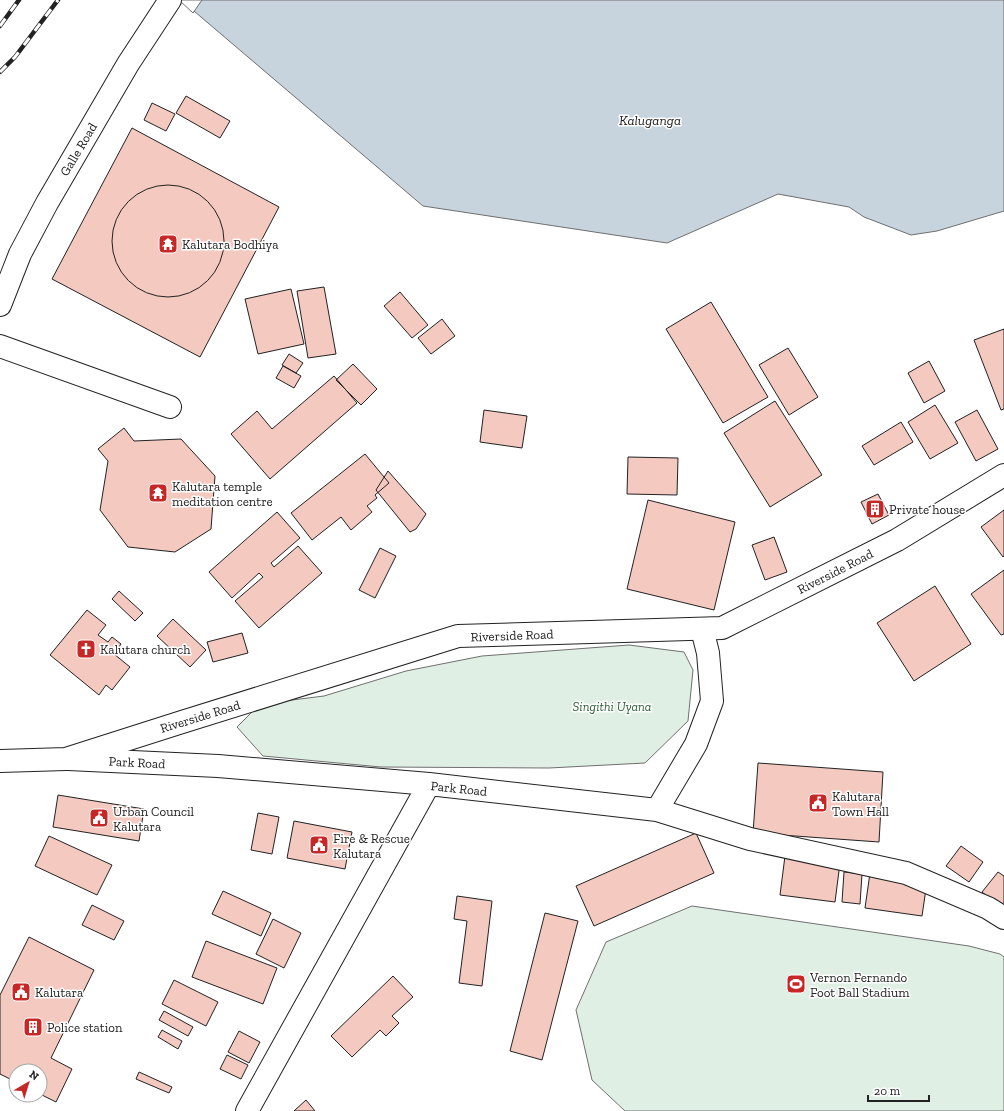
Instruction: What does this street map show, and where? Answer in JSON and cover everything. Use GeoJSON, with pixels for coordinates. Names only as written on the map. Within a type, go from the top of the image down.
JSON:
{"type":"FeatureCollection","features":[{"type":"Feature","properties":{"kind":"main road","name":"Galle Road"},"geometry":{"type":"LineString","coordinates":[[0,305],[20,254],[46,202],[128,64],[170,0]]}},
{"type":"Feature","properties":{"kind":"main road"},"geometry":{"type":"LineString","coordinates":[[0,346],[170,407]]}},
{"type":"Feature","properties":{"kind":"main road","name":"Riverside Road"},"geometry":{"type":"LineString","coordinates":[[0,761],[66,759],[458,636],[722,628],[896,540],[1004,474]]}},
{"type":"Feature","properties":{"kind":"main road"},"geometry":{"type":"LineString","coordinates":[[657,810],[696,744],[712,701],[708,652],[702,629]]}},
{"type":"Feature","properties":{"kind":"main road","name":"Park Road"},"geometry":{"type":"LineString","coordinates":[[66,759],[218,766],[429,784],[657,810],[750,839],[906,873],[988,908],[1004,918]]}},
{"type":"Feature","properties":{"kind":"main road"},"geometry":{"type":"LineString","coordinates":[[247,1111],[429,784]]}},
{"type":"Feature","properties":{"kind":"green space","name":"Singithi Uyana"},"geometry":{"type":"Polygon","coordinates":[[[629,645],[684,652],[693,670],[688,721],[645,763],[549,768],[381,767],[263,756],[237,727],[260,704],[324,696],[406,671],[482,656],[629,645]]]}},
{"type":"Feature","properties":{"kind":"green space","name":"Vernon Fernando Foot Ball Stadium"},"geometry":{"type":"Polygon","coordinates":[[[692,906],[969,946],[1000,954],[1004,957],[1004,1111],[625,1111],[592,1080],[576,1010],[606,942],[692,906]]]}},
{"type":"Feature","properties":{"kind":"water","name":"Kaluganga"},"geometry":{"type":"Polygon","coordinates":[[[181,0],[1004,0],[1004,211],[937,231],[911,235],[864,217],[849,207],[778,194],[667,243],[423,206],[181,0]]]}},
{"type":"Feature","properties":{"kind":"pier"},"geometry":{"type":"Polygon","coordinates":[[[179,0],[202,0],[193,13],[179,0]]]}},
{"type":"Feature","properties":{"kind":"building"},"geometry":{"type":"Polygon","coordinates":[[[186,96],[230,121],[220,138],[176,113],[186,96]]]}},
{"type":"Feature","properties":{"kind":"building"},"geometry":{"type":"Polygon","coordinates":[[[152,103],[175,114],[166,131],[144,120],[152,103]]]}},
{"type":"Feature","properties":{"kind":"building"},"geometry":{"type":"Polygon","coordinates":[[[132,128],[279,207],[200,357],[52,279],[132,128]]]}},
{"type":"Feature","properties":{"kind":"building","name":"Kalutara Bodhiya"},"geometry":{"type":"Polygon","coordinates":[[[168,185],[189,189],[208,201],[220,220],[224,241],[220,262],[208,281],[189,293],[168,297],[147,293],[128,281],[116,262],[112,241],[116,220],[128,201],[147,189],[168,185]]]}},
{"type":"Feature","properties":{"kind":"building"},"geometry":{"type":"Polygon","coordinates":[[[324,287],[336,354],[308,358],[297,291],[324,287]]]}},
{"type":"Feature","properties":{"kind":"building"},"geometry":{"type":"Polygon","coordinates":[[[291,289],[304,344],[258,354],[245,299],[291,289]]]}},
{"type":"Feature","properties":{"kind":"building"},"geometry":{"type":"Polygon","coordinates":[[[400,292],[428,325],[412,338],[384,306],[400,292]]]}},
{"type":"Feature","properties":{"kind":"building"},"geometry":{"type":"Polygon","coordinates":[[[711,302],[768,397],[723,423],[666,329],[711,302]]]}},
{"type":"Feature","properties":{"kind":"building"},"geometry":{"type":"Polygon","coordinates":[[[442,319],[455,336],[431,354],[418,338],[442,319]]]}},
{"type":"Feature","properties":{"kind":"building"},"geometry":{"type":"Polygon","coordinates":[[[1004,329],[1004,409],[1001,410],[974,340],[1004,329]]]}},
{"type":"Feature","properties":{"kind":"building"},"geometry":{"type":"Polygon","coordinates":[[[788,348],[818,397],[789,415],[759,365],[788,348]]]}},
{"type":"Feature","properties":{"kind":"building"},"geometry":{"type":"Polygon","coordinates":[[[289,354],[303,363],[296,373],[282,365],[289,354]]]}},
{"type":"Feature","properties":{"kind":"building"},"geometry":{"type":"Polygon","coordinates":[[[929,361],[945,391],[924,403],[908,373],[929,361]]]}},
{"type":"Feature","properties":{"kind":"building"},"geometry":{"type":"Polygon","coordinates":[[[353,364],[377,389],[361,405],[336,380],[353,364]]]}},
{"type":"Feature","properties":{"kind":"building"},"geometry":{"type":"Polygon","coordinates":[[[283,366],[301,376],[294,388],[276,378],[283,366]]]}},
{"type":"Feature","properties":{"kind":"building"},"geometry":{"type":"Polygon","coordinates":[[[334,376],[357,403],[270,479],[231,434],[257,411],[272,429],[334,376]]]}},
{"type":"Feature","properties":{"kind":"building"},"geometry":{"type":"Polygon","coordinates":[[[775,401],[822,475],[770,507],[724,433],[775,401]]]}},
{"type":"Feature","properties":{"kind":"building"},"geometry":{"type":"Polygon","coordinates":[[[935,405],[958,443],[930,459],[908,422],[935,405]]]}},
{"type":"Feature","properties":{"kind":"building"},"geometry":{"type":"Polygon","coordinates":[[[484,410],[527,416],[522,448],[480,442],[484,410]]]}},
{"type":"Feature","properties":{"kind":"building"},"geometry":{"type":"Polygon","coordinates":[[[977,410],[998,449],[976,461],[955,422],[977,410]]]}},
{"type":"Feature","properties":{"kind":"building"},"geometry":{"type":"Polygon","coordinates":[[[901,422],[913,442],[874,465],[862,446],[901,422]]]}},
{"type":"Feature","properties":{"kind":"building","name":"Kalutara temple meditation centre"},"geometry":{"type":"Polygon","coordinates":[[[124,428],[134,441],[181,439],[215,476],[211,529],[175,552],[128,547],[100,510],[108,461],[98,449],[124,428]]]}},
{"type":"Feature","properties":{"kind":"building"},"geometry":{"type":"Polygon","coordinates":[[[365,454],[389,483],[375,495],[377,498],[367,506],[372,512],[351,530],[341,517],[312,540],[291,513],[365,454]]]}},
{"type":"Feature","properties":{"kind":"building"},"geometry":{"type":"Polygon","coordinates":[[[628,457],[678,458],[677,495],[627,494],[628,457]]]}},
{"type":"Feature","properties":{"kind":"building"},"geometry":{"type":"Polygon","coordinates":[[[388,471],[426,514],[416,529],[410,532],[376,490],[388,471]]]}},
{"type":"Feature","properties":{"kind":"building","name":"Private house"},"geometry":{"type":"Polygon","coordinates":[[[878,494],[889,515],[872,524],[861,502],[878,494]]]}},
{"type":"Feature","properties":{"kind":"building"},"geometry":{"type":"Polygon","coordinates":[[[648,500],[735,522],[714,610],[627,589],[648,500]]]}},
{"type":"Feature","properties":{"kind":"building"},"geometry":{"type":"Polygon","coordinates":[[[1004,510],[1004,556],[1003,557],[981,527],[1004,510]]]}},
{"type":"Feature","properties":{"kind":"building"},"geometry":{"type":"Polygon","coordinates":[[[277,512],[300,538],[271,563],[274,567],[298,546],[322,573],[259,628],[235,601],[263,577],[259,573],[232,598],[209,572],[277,512]]]}},
{"type":"Feature","properties":{"kind":"building"},"geometry":{"type":"Polygon","coordinates":[[[774,537],[787,572],[765,580],[752,545],[774,537]]]}},
{"type":"Feature","properties":{"kind":"building"},"geometry":{"type":"Polygon","coordinates":[[[380,548],[396,556],[375,598],[359,590],[380,548]]]}},
{"type":"Feature","properties":{"kind":"building"},"geometry":{"type":"Polygon","coordinates":[[[1004,570],[1004,634],[1001,635],[971,594],[1004,570]]]}},
{"type":"Feature","properties":{"kind":"building"},"geometry":{"type":"Polygon","coordinates":[[[935,586],[971,644],[914,681],[877,623],[935,586]]]}},
{"type":"Feature","properties":{"kind":"building"},"geometry":{"type":"Polygon","coordinates":[[[119,591],[143,613],[135,621],[112,599],[119,591]]]}},
{"type":"Feature","properties":{"kind":"building","name":"Kalutara church"},"geometry":{"type":"Polygon","coordinates":[[[87,610],[106,625],[98,635],[108,642],[112,637],[121,644],[114,654],[130,667],[112,690],[106,685],[99,695],[50,655],[87,610]]]}},
{"type":"Feature","properties":{"kind":"building"},"geometry":{"type":"Polygon","coordinates":[[[173,619],[206,650],[190,667],[157,636],[173,619]]]}},
{"type":"Feature","properties":{"kind":"building"},"geometry":{"type":"Polygon","coordinates":[[[242,633],[248,653],[213,662],[207,642],[242,633]]]}},
{"type":"Feature","properties":{"kind":"building","name":"Kalutara Town Hall"},"geometry":{"type":"Polygon","coordinates":[[[758,763],[883,772],[879,842],[753,833],[758,763]]]}},
{"type":"Feature","properties":{"kind":"building","name":"Urban Council Kalutara"},"geometry":{"type":"Polygon","coordinates":[[[58,795],[144,809],[139,841],[53,827],[58,795]]]}},
{"type":"Feature","properties":{"kind":"building"},"geometry":{"type":"Polygon","coordinates":[[[258,813],[279,817],[272,854],[251,850],[258,813]]]}},
{"type":"Feature","properties":{"kind":"building","name":"Fire & Rescue Kalutara"},"geometry":{"type":"Polygon","coordinates":[[[294,821],[352,832],[345,869],[287,858],[294,821]]]}},
{"type":"Feature","properties":{"kind":"building"},"geometry":{"type":"Polygon","coordinates":[[[696,833],[714,873],[594,926],[576,886],[696,833]]]}},
{"type":"Feature","properties":{"kind":"building"},"geometry":{"type":"Polygon","coordinates":[[[49,836],[112,865],[97,895],[35,866],[49,836]]]}},
{"type":"Feature","properties":{"kind":"building"},"geometry":{"type":"Polygon","coordinates":[[[961,846],[983,862],[969,882],[946,866],[961,846]]]}},
{"type":"Feature","properties":{"kind":"building"},"geometry":{"type":"Polygon","coordinates":[[[785,856],[840,863],[835,902],[780,895],[785,856]]]}},
{"type":"Feature","properties":{"kind":"building"},"geometry":{"type":"Polygon","coordinates":[[[844,872],[862,874],[860,904],[842,902],[844,872]]]}},
{"type":"Feature","properties":{"kind":"building"},"geometry":{"type":"Polygon","coordinates":[[[998,872],[1004,876],[1004,910],[982,892],[998,872]]]}},
{"type":"Feature","properties":{"kind":"building"},"geometry":{"type":"Polygon","coordinates":[[[870,873],[927,882],[922,916],[865,908],[870,873]]]}},
{"type":"Feature","properties":{"kind":"building"},"geometry":{"type":"Polygon","coordinates":[[[223,891],[271,913],[261,936],[212,914],[223,891]]]}},
{"type":"Feature","properties":{"kind":"building"},"geometry":{"type":"Polygon","coordinates":[[[457,896],[492,901],[482,986],[459,983],[467,921],[454,919],[457,896]]]}},
{"type":"Feature","properties":{"kind":"building"},"geometry":{"type":"Polygon","coordinates":[[[92,905],[124,921],[114,940],[82,925],[92,905]]]}},
{"type":"Feature","properties":{"kind":"building"},"geometry":{"type":"Polygon","coordinates":[[[545,913],[578,921],[542,1060],[510,1051],[545,913]]]}},
{"type":"Feature","properties":{"kind":"building"},"geometry":{"type":"Polygon","coordinates":[[[273,919],[301,933],[284,968],[256,954],[273,919]]]}},
{"type":"Feature","properties":{"kind":"building","name":"Police station"},"geometry":{"type":"Polygon","coordinates":[[[29,937],[94,970],[51,1058],[72,1069],[56,1102],[48,1098],[48,1063],[8,1063],[8,1078],[0,1074],[0,995],[29,937]]]}},
{"type":"Feature","properties":{"kind":"building"},"geometry":{"type":"Polygon","coordinates":[[[206,941],[277,968],[263,1004],[192,977],[206,941]]]}},
{"type":"Feature","properties":{"kind":"building"},"geometry":{"type":"Polygon","coordinates":[[[393,976],[413,997],[392,1016],[399,1023],[386,1036],[380,1030],[352,1057],[331,1036],[393,976]]]}},
{"type":"Feature","properties":{"kind":"building"},"geometry":{"type":"Polygon","coordinates":[[[174,980],[218,1002],[206,1026],[162,1004],[174,980]]]}},
{"type":"Feature","properties":{"kind":"building"},"geometry":{"type":"Polygon","coordinates":[[[164,1011],[193,1027],[188,1036],[159,1020],[164,1011]]]}},
{"type":"Feature","properties":{"kind":"building"},"geometry":{"type":"Polygon","coordinates":[[[162,1030],[182,1041],[178,1049],[158,1037],[162,1030]]]}},
{"type":"Feature","properties":{"kind":"building"},"geometry":{"type":"Polygon","coordinates":[[[239,1031],[260,1042],[249,1063],[228,1052],[239,1031]]]}},
{"type":"Feature","properties":{"kind":"building"},"geometry":{"type":"Polygon","coordinates":[[[227,1055],[248,1065],[241,1079],[220,1069],[227,1055]]]}},
{"type":"Feature","properties":{"kind":"building"},"geometry":{"type":"Polygon","coordinates":[[[139,1072],[172,1087],[169,1093],[136,1079],[139,1072]]]}},
{"type":"Feature","properties":{"kind":"building"},"geometry":{"type":"Polygon","coordinates":[[[306,1100],[315,1111],[294,1111],[306,1100]]]}},
{"type":"Feature","properties":{"kind":"railway"},"geometry":{"type":"LineString","coordinates":[[0,26],[19,0]]}},
{"type":"Feature","properties":{"kind":"railway"},"geometry":{"type":"LineString","coordinates":[[0,72],[15,57],[58,0]]}},
{"type":"Feature","properties":{"kind":"place","name":"Kalutara Bodhiya"},"geometry":{"type":"Point","coordinates":[168,244]}},
{"type":"Feature","properties":{"kind":"place","name":"Kalutara temple meditation centre"},"geometry":{"type":"Point","coordinates":[158,493]}},
{"type":"Feature","properties":{"kind":"place","name":"Private house"},"geometry":{"type":"Point","coordinates":[875,509]}},
{"type":"Feature","properties":{"kind":"place","name":"Kalutara church"},"geometry":{"type":"Point","coordinates":[86,649]}},
{"type":"Feature","properties":{"kind":"place","name":"Kalutara Town Hall"},"geometry":{"type":"Point","coordinates":[818,803]}},
{"type":"Feature","properties":{"kind":"place","name":"Urban Council Kalutara"},"geometry":{"type":"Point","coordinates":[99,818]}},
{"type":"Feature","properties":{"kind":"place","name":"Fire & Rescue Kalutara"},"geometry":{"type":"Point","coordinates":[319,845]}},
{"type":"Feature","properties":{"kind":"place","name":"Vernon Fernando Foot Ball Stadium"},"geometry":{"type":"Point","coordinates":[796,984]}},
{"type":"Feature","properties":{"kind":"place","name":"Kalutara"},"geometry":{"type":"Point","coordinates":[21,992]}},
{"type":"Feature","properties":{"kind":"place","name":"Police station"},"geometry":{"type":"Point","coordinates":[33,1027]}}]}
